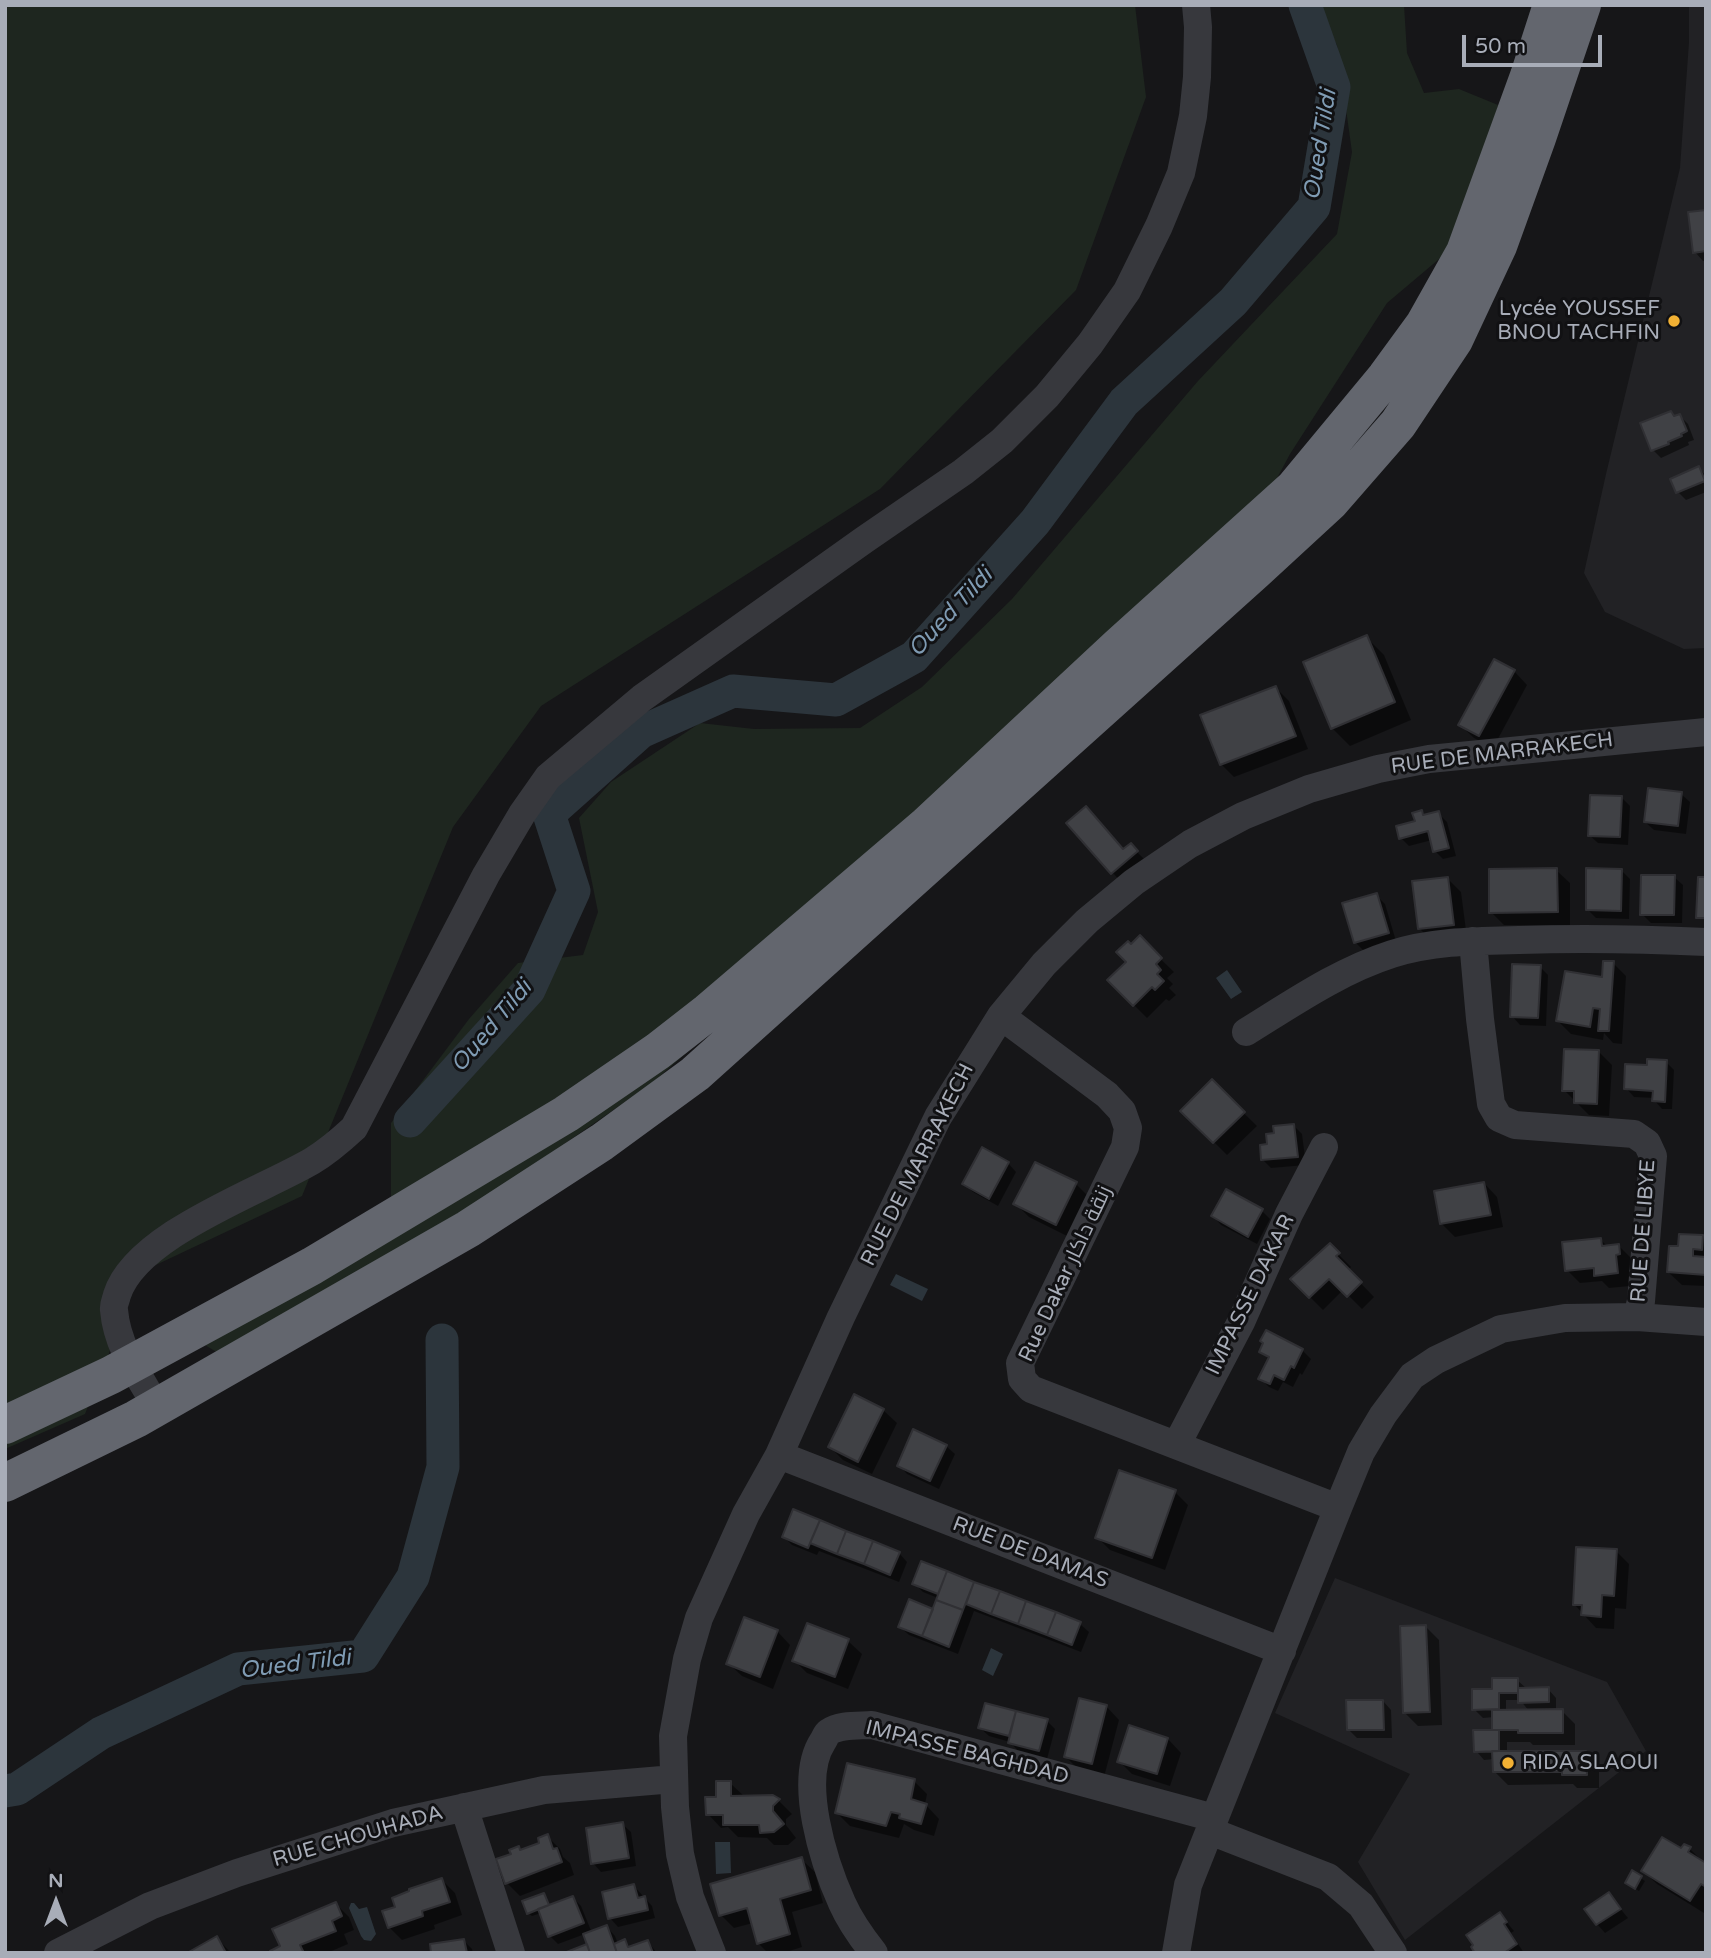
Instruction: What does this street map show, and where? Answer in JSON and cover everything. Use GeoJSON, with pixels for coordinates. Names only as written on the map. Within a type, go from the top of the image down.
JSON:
{"type":"FeatureCollection","features":[{"type":"Feature","properties":{"kind":"highway"},"geometry":{"type":"LineString","coordinates":[[5,1424],[131,1363],[312,1266],[566,1114],[658,1051],[708,1012],[927,825],[1294,488],[1387,377],[1424,325],[1465,252],[1552,5]]}},
{"type":"Feature","properties":{"kind":"highway"},"geometry":{"type":"LineString","coordinates":[[5,1483],[157,1407],[468,1229],[602,1142],[695,1074],[1330,502],[1398,424],[1454,340],[1498,246],[1582,5]]}},
{"type":"Feature","properties":{"kind":"street"},"geometry":{"type":"LineString","coordinates":[[157,1407],[120,1340],[113,1307],[121,1282],[145,1254],[174,1234],[312,1161],[354,1128],[486,875],[522,814],[548,777],[642,698],[963,472],[1002,441],[1047,397],[1090,344],[1127,291],[1181,173],[1193,116],[1197,77],[1199,27],[1196,5]]}},
{"type":"Feature","properties":{"kind":"street","name":"RUE DE MARRAKECH"},"geometry":{"type":"LineString","coordinates":[[712,1953],[690,1897],[680,1854],[675,1808],[673,1736],[687,1659],[699,1618],[746,1514],[779,1455],[841,1317],[938,1118],[1001,1016],[1044,964],[1087,921],[1134,882],[1190,844],[1243,816],[1309,789],[1378,769],[1429,759],[1706,732]]}},
{"type":"Feature","properties":{"kind":"street"},"geometry":{"type":"LineString","coordinates":[[1247,1032],[1315,989],[1356,968],[1420,946],[1472,941],[1580,938],[1706,942]]}},
{"type":"Feature","properties":{"kind":"street","name":"RUE DE LIBYE"},"geometry":{"type":"LineString","coordinates":[[1472,941],[1491,1104],[1499,1118],[1515,1125],[1634,1134],[1647,1143],[1653,1156],[1641,1301],[1637,1317]]}},
{"type":"Feature","properties":{"kind":"street","name":"Rue Dakar زنقة داكار"},"geometry":{"type":"LineString","coordinates":[[1001,1016],[1107,1095],[1122,1111],[1128,1128],[1125,1147],[1020,1363],[1022,1379],[1031,1389],[1338,1508]]}},
{"type":"Feature","properties":{"kind":"street","name":"IMPASSE DAKAR"},"geometry":{"type":"LineString","coordinates":[[1177,1444],[1241,1322],[1289,1214],[1324,1147]]}},
{"type":"Feature","properties":{"kind":"street"},"geometry":{"type":"LineString","coordinates":[[1176,1953],[1188,1885],[1338,1508],[1361,1452],[1383,1415],[1412,1376],[1436,1360],[1501,1329],[1565,1318],[1637,1317],[1706,1322]]}},
{"type":"Feature","properties":{"kind":"street","name":"RUE DE DAMAS"},"geometry":{"type":"LineString","coordinates":[[779,1455],[1282,1651]]}},
{"type":"Feature","properties":{"kind":"street","name":"IMPASSE BAGHDAD"},"geometry":{"type":"LineString","coordinates":[[874,1953],[843,1906],[818,1834],[813,1771],[817,1751],[829,1732],[846,1726],[872,1726],[1212,1824]]}},
{"type":"Feature","properties":{"kind":"street","name":"RUE CHOUHADA"},"geometry":{"type":"LineString","coordinates":[[58,1953],[150,1906],[237,1873],[382,1827],[544,1790],[674,1779]]}},
{"type":"Feature","properties":{"kind":"street"},"geometry":{"type":"LineString","coordinates":[[464,1808],[511,1953]]}},
{"type":"Feature","properties":{"kind":"street"},"geometry":{"type":"LineString","coordinates":[[1212,1824],[1328,1877],[1361,1905],[1393,1953]]}},
{"type":"Feature","properties":{"kind":"shaded area"},"geometry":{"type":"Polygon","coordinates":[[[5,5],[1135,5],[1146,97],[1076,290],[880,489],[541,706],[453,827],[302,1196],[141,1272],[85,1414],[5,1449],[5,5]]]}},
{"type":"Feature","properties":{"kind":"shaded area"},"geometry":{"type":"Polygon","coordinates":[[[1316,5],[1404,5],[1407,53],[1424,93],[1459,89],[1498,105],[1478,187],[1445,254],[1387,303],[1290,454],[1240,547],[1061,722],[651,1084],[470,1209],[220,1354],[203,1344],[391,1202],[391,1123],[469,1019],[518,963],[583,955],[598,912],[579,818],[611,782],[700,723],[754,729],[860,728],[922,687],[1012,599],[1198,381],[1337,234],[1352,152],[1337,45],[1316,5]]]}},
{"type":"Feature","properties":{"kind":"shaded area","name":"Lycée YOUSSEF BNOU TACHFIN"},"geometry":{"type":"Polygon","coordinates":[[[1689,5],[1706,5],[1706,648],[1684,649],[1605,612],[1584,573],[1680,168],[1689,5]]]}},
{"type":"Feature","properties":{"kind":"shaded area"},"geometry":{"type":"Polygon","coordinates":[[[1227,970],[1242,992],[1231,999],[1216,978],[1227,970]]]}},
{"type":"Feature","properties":{"kind":"shaded area"},"geometry":{"type":"Polygon","coordinates":[[[896,1274],[928,1289],[922,1301],[890,1285],[896,1274]]]}},
{"type":"Feature","properties":{"kind":"shaded area","name":"RIDA SLAOUI"},"geometry":{"type":"Polygon","coordinates":[[[1335,1578],[1607,1682],[1646,1751],[1405,1940],[1358,1862],[1410,1774],[1275,1713],[1335,1578]]]}},
{"type":"Feature","properties":{"kind":"shaded area"},"geometry":{"type":"Polygon","coordinates":[[[991,1648],[1003,1654],[993,1676],[982,1670],[991,1648]]]}},
{"type":"Feature","properties":{"kind":"shaded area"},"geometry":{"type":"Polygon","coordinates":[[[715,1842],[730,1842],[731,1873],[716,1874],[715,1842]]]}},
{"type":"Feature","properties":{"kind":"shaded area"},"geometry":{"type":"Polygon","coordinates":[[[351,1903],[359,1909],[367,1907],[376,1934],[371,1941],[364,1940],[361,1936],[349,1908],[351,1903]]]}},
{"type":"Feature","properties":{"kind":"building"},"geometry":{"type":"Polygon","coordinates":[[[1706,210],[1706,251],[1693,253],[1688,212],[1706,210]]]}},
{"type":"Feature","properties":{"kind":"building"},"geometry":{"type":"Polygon","coordinates":[[[1671,411],[1674,416],[1680,414],[1687,431],[1668,442],[1669,444],[1651,451],[1640,423],[1671,411]]]}},
{"type":"Feature","properties":{"kind":"building"},"geometry":{"type":"Polygon","coordinates":[[[1699,466],[1705,481],[1676,493],[1670,479],[1699,466]]]}},
{"type":"Feature","properties":{"kind":"building"},"geometry":{"type":"Polygon","coordinates":[[[1367,635],[1395,702],[1331,729],[1303,662],[1367,635]]]}},
{"type":"Feature","properties":{"kind":"building"},"geometry":{"type":"Polygon","coordinates":[[[1494,659],[1515,670],[1479,736],[1458,725],[1494,659]]]}},
{"type":"Feature","properties":{"kind":"building"},"geometry":{"type":"Polygon","coordinates":[[[1276,686],[1296,736],[1220,765],[1200,715],[1276,686]]]}},
{"type":"Feature","properties":{"kind":"building"},"geometry":{"type":"Polygon","coordinates":[[[1648,788],[1682,792],[1678,826],[1644,822],[1648,788]]]}},
{"type":"Feature","properties":{"kind":"building"},"geometry":{"type":"Polygon","coordinates":[[[1590,795],[1622,796],[1620,837],[1588,836],[1590,795]]]}},
{"type":"Feature","properties":{"kind":"building"},"geometry":{"type":"Polygon","coordinates":[[[1086,806],[1123,849],[1131,843],[1138,851],[1111,874],[1066,823],[1086,806]]]}},
{"type":"Feature","properties":{"kind":"building"},"geometry":{"type":"Polygon","coordinates":[[[1422,810],[1423,815],[1439,811],[1449,848],[1433,852],[1428,831],[1399,839],[1396,826],[1415,821],[1412,813],[1422,810]]]}},
{"type":"Feature","properties":{"kind":"building"},"geometry":{"type":"Polygon","coordinates":[[[1557,868],[1558,912],[1489,913],[1489,869],[1557,868]]]}},
{"type":"Feature","properties":{"kind":"building"},"geometry":{"type":"Polygon","coordinates":[[[1586,868],[1622,869],[1621,911],[1586,910],[1586,868]]]}},
{"type":"Feature","properties":{"kind":"building"},"geometry":{"type":"Polygon","coordinates":[[[1641,875],[1675,875],[1674,915],[1640,915],[1641,875]]]}},
{"type":"Feature","properties":{"kind":"building"},"geometry":{"type":"Polygon","coordinates":[[[1448,877],[1454,925],[1418,929],[1412,881],[1448,877]]]}},
{"type":"Feature","properties":{"kind":"building"},"geometry":{"type":"Polygon","coordinates":[[[1698,877],[1706,877],[1706,918],[1696,918],[1698,877]]]}},
{"type":"Feature","properties":{"kind":"building"},"geometry":{"type":"Polygon","coordinates":[[[1377,893],[1389,933],[1354,943],[1342,903],[1377,893]]]}},
{"type":"Feature","properties":{"kind":"building"},"geometry":{"type":"Polygon","coordinates":[[[1140,935],[1162,958],[1156,964],[1161,970],[1157,974],[1164,981],[1155,990],[1152,987],[1133,1006],[1107,980],[1126,962],[1116,952],[1128,941],[1131,944],[1140,935]]]}},
{"type":"Feature","properties":{"kind":"building"},"geometry":{"type":"Polygon","coordinates":[[[1603,961],[1614,961],[1609,1031],[1598,1031],[1600,1009],[1593,1008],[1590,1027],[1556,1021],[1565,971],[1602,977],[1603,961]]]}},
{"type":"Feature","properties":{"kind":"building"},"geometry":{"type":"Polygon","coordinates":[[[1512,964],[1541,965],[1538,1018],[1510,1017],[1512,964]]]}},
{"type":"Feature","properties":{"kind":"building"},"geometry":{"type":"Polygon","coordinates":[[[1564,1049],[1599,1050],[1597,1104],[1574,1103],[1574,1091],[1562,1091],[1564,1049]]]}},
{"type":"Feature","properties":{"kind":"building"},"geometry":{"type":"Polygon","coordinates":[[[1647,1059],[1667,1060],[1665,1102],[1652,1101],[1653,1091],[1624,1089],[1625,1064],[1647,1065],[1647,1059]]]}},
{"type":"Feature","properties":{"kind":"building"},"geometry":{"type":"Polygon","coordinates":[[[1212,1079],[1245,1112],[1213,1143],[1180,1111],[1212,1079]]]}},
{"type":"Feature","properties":{"kind":"building"},"geometry":{"type":"Polygon","coordinates":[[[1294,1124],[1298,1157],[1261,1160],[1260,1145],[1267,1144],[1266,1134],[1274,1133],[1273,1126],[1294,1124]]]}},
{"type":"Feature","properties":{"kind":"building"},"geometry":{"type":"Polygon","coordinates":[[[982,1147],[1009,1162],[989,1199],[962,1184],[982,1147]]]}},
{"type":"Feature","properties":{"kind":"building"},"geometry":{"type":"Polygon","coordinates":[[[1035,1162],[1077,1182],[1056,1225],[1013,1204],[1035,1162]]]}},
{"type":"Feature","properties":{"kind":"building"},"geometry":{"type":"Polygon","coordinates":[[[1484,1182],[1491,1215],[1440,1224],[1434,1191],[1484,1182]]]}},
{"type":"Feature","properties":{"kind":"building"},"geometry":{"type":"Polygon","coordinates":[[[1226,1189],[1263,1209],[1248,1237],[1211,1216],[1226,1189]]]}},
{"type":"Feature","properties":{"kind":"building"},"geometry":{"type":"Polygon","coordinates":[[[1679,1234],[1703,1235],[1702,1250],[1693,1249],[1693,1256],[1706,1257],[1706,1275],[1667,1272],[1669,1246],[1678,1246],[1679,1234]]]}},
{"type":"Feature","properties":{"kind":"building"},"geometry":{"type":"Polygon","coordinates":[[[1601,1238],[1602,1246],[1619,1244],[1620,1254],[1616,1255],[1618,1273],[1594,1276],[1594,1268],[1565,1271],[1562,1242],[1601,1238]]]}},
{"type":"Feature","properties":{"kind":"building"},"geometry":{"type":"Polygon","coordinates":[[[1330,1243],[1340,1253],[1336,1256],[1362,1282],[1347,1297],[1329,1279],[1309,1298],[1290,1279],[1330,1243]]]}},
{"type":"Feature","properties":{"kind":"building"},"geometry":{"type":"Polygon","coordinates":[[[1266,1330],[1303,1349],[1294,1368],[1291,1366],[1284,1380],[1274,1375],[1270,1384],[1258,1379],[1269,1357],[1259,1352],[1263,1343],[1260,1341],[1266,1330]]]}},
{"type":"Feature","properties":{"kind":"building"},"geometry":{"type":"Polygon","coordinates":[[[854,1394],[884,1409],[858,1462],[828,1447],[854,1394]]]}},
{"type":"Feature","properties":{"kind":"building"},"geometry":{"type":"Polygon","coordinates":[[[913,1429],[947,1445],[930,1481],[897,1466],[913,1429]]]}},
{"type":"Feature","properties":{"kind":"building"},"geometry":{"type":"Polygon","coordinates":[[[1119,1470],[1176,1490],[1152,1558],[1095,1538],[1119,1470]]]}},
{"type":"Feature","properties":{"kind":"building"},"geometry":{"type":"Polygon","coordinates":[[[793,1509],[820,1520],[808,1548],[782,1537],[793,1509]]]}},
{"type":"Feature","properties":{"kind":"building"},"geometry":{"type":"Polygon","coordinates":[[[820,1520],[846,1531],[837,1554],[810,1543],[820,1520]]]}},
{"type":"Feature","properties":{"kind":"building"},"geometry":{"type":"Polygon","coordinates":[[[846,1531],[873,1541],[864,1564],[837,1554],[846,1531]]]}},
{"type":"Feature","properties":{"kind":"building"},"geometry":{"type":"Polygon","coordinates":[[[873,1541],[900,1552],[890,1575],[864,1564],[873,1541]]]}},
{"type":"Feature","properties":{"kind":"building"},"geometry":{"type":"Polygon","coordinates":[[[1576,1547],[1617,1549],[1614,1596],[1602,1595],[1601,1617],[1581,1615],[1582,1605],[1573,1605],[1576,1547]]]}},
{"type":"Feature","properties":{"kind":"building"},"geometry":{"type":"Polygon","coordinates":[[[921,1561],[947,1571],[938,1594],[912,1584],[921,1561]]]}},
{"type":"Feature","properties":{"kind":"building"},"geometry":{"type":"Polygon","coordinates":[[[947,1571],[974,1582],[963,1610],[936,1600],[947,1571]]]}},
{"type":"Feature","properties":{"kind":"building"},"geometry":{"type":"Polygon","coordinates":[[[974,1582],[1000,1591],[991,1614],[966,1604],[974,1582]]]}},
{"type":"Feature","properties":{"kind":"building"},"geometry":{"type":"Polygon","coordinates":[[[1000,1591],[1026,1601],[1018,1624],[991,1614],[1000,1591]]]}},
{"type":"Feature","properties":{"kind":"building"},"geometry":{"type":"Polygon","coordinates":[[[909,1599],[933,1609],[922,1636],[898,1627],[909,1599]]]}},
{"type":"Feature","properties":{"kind":"building"},"geometry":{"type":"Polygon","coordinates":[[[936,1600],[963,1610],[949,1647],[922,1636],[936,1600]]]}},
{"type":"Feature","properties":{"kind":"building"},"geometry":{"type":"Polygon","coordinates":[[[1026,1601],[1056,1612],[1047,1635],[1018,1624],[1026,1601]]]}},
{"type":"Feature","properties":{"kind":"building"},"geometry":{"type":"Polygon","coordinates":[[[1056,1612],[1081,1622],[1072,1645],[1047,1635],[1056,1612]]]}},
{"type":"Feature","properties":{"kind":"building"},"geometry":{"type":"Polygon","coordinates":[[[744,1617],[778,1630],[760,1677],[726,1664],[744,1617]]]}},
{"type":"Feature","properties":{"kind":"building"},"geometry":{"type":"Polygon","coordinates":[[[807,1623],[849,1639],[835,1677],[792,1661],[807,1623]]]}},
{"type":"Feature","properties":{"kind":"building"},"geometry":{"type":"Polygon","coordinates":[[[1426,1625],[1430,1712],[1403,1713],[1400,1626],[1426,1625]]]}},
{"type":"Feature","properties":{"kind":"building"},"geometry":{"type":"Polygon","coordinates":[[[1492,1678],[1518,1678],[1518,1693],[1499,1693],[1499,1709],[1472,1710],[1472,1689],[1492,1689],[1492,1678]]]}},
{"type":"Feature","properties":{"kind":"building"},"geometry":{"type":"Polygon","coordinates":[[[1549,1687],[1549,1702],[1518,1703],[1518,1688],[1549,1687]]]}},
{"type":"Feature","properties":{"kind":"building"},"geometry":{"type":"Polygon","coordinates":[[[1079,1698],[1107,1705],[1092,1764],[1064,1757],[1079,1698]]]}},
{"type":"Feature","properties":{"kind":"building"},"geometry":{"type":"Polygon","coordinates":[[[1346,1700],[1383,1700],[1384,1730],[1347,1730],[1346,1700]]]}},
{"type":"Feature","properties":{"kind":"building"},"geometry":{"type":"Polygon","coordinates":[[[985,1703],[1016,1711],[1009,1736],[978,1728],[985,1703]]]}},
{"type":"Feature","properties":{"kind":"building"},"geometry":{"type":"Polygon","coordinates":[[[1563,1709],[1563,1733],[1492,1730],[1492,1710],[1563,1709]]]}},
{"type":"Feature","properties":{"kind":"building"},"geometry":{"type":"Polygon","coordinates":[[[1016,1711],[1048,1719],[1039,1751],[1008,1743],[1016,1711]]]}},
{"type":"Feature","properties":{"kind":"building"},"geometry":{"type":"Polygon","coordinates":[[[1129,1725],[1168,1738],[1157,1774],[1117,1762],[1129,1725]]]}},
{"type":"Feature","properties":{"kind":"building"},"geometry":{"type":"Polygon","coordinates":[[[1473,1730],[1499,1730],[1499,1751],[1474,1752],[1473,1730]]]}},
{"type":"Feature","properties":{"kind":"building"},"geometry":{"type":"Polygon","coordinates":[[[1492,1751],[1586,1751],[1587,1775],[1562,1775],[1562,1772],[1493,1772],[1492,1751]]]}},
{"type":"Feature","properties":{"kind":"building"},"geometry":{"type":"Polygon","coordinates":[[[847,1763],[915,1779],[911,1799],[927,1804],[921,1824],[899,1818],[900,1814],[891,1812],[886,1826],[835,1813],[847,1763]]]}},
{"type":"Feature","properties":{"kind":"building"},"geometry":{"type":"Polygon","coordinates":[[[716,1781],[731,1781],[731,1796],[773,1795],[780,1799],[773,1806],[773,1811],[784,1824],[774,1832],[760,1833],[759,1825],[723,1825],[723,1815],[706,1815],[705,1797],[716,1797],[716,1781]]]}},
{"type":"Feature","properties":{"kind":"building"},"geometry":{"type":"Polygon","coordinates":[[[623,1822],[629,1858],[591,1864],[586,1828],[623,1822]]]}},
{"type":"Feature","properties":{"kind":"building"},"geometry":{"type":"Polygon","coordinates":[[[548,1834],[553,1849],[557,1848],[562,1862],[505,1884],[496,1859],[511,1854],[509,1850],[519,1846],[520,1850],[539,1843],[538,1838],[548,1834]]]}},
{"type":"Feature","properties":{"kind":"building"},"geometry":{"type":"Polygon","coordinates":[[[1662,1837],[1681,1848],[1684,1844],[1691,1847],[1688,1852],[1706,1863],[1706,1887],[1701,1884],[1690,1901],[1641,1871],[1662,1837]]]}},
{"type":"Feature","properties":{"kind":"building"},"geometry":{"type":"Polygon","coordinates":[[[802,1857],[811,1890],[780,1899],[790,1934],[757,1944],[747,1908],[719,1916],[710,1884],[802,1857]]]}},
{"type":"Feature","properties":{"kind":"building"},"geometry":{"type":"Polygon","coordinates":[[[1632,1870],[1642,1876],[1635,1889],[1625,1883],[1632,1870]]]}},
{"type":"Feature","properties":{"kind":"building"},"geometry":{"type":"Polygon","coordinates":[[[442,1878],[450,1902],[422,1911],[423,1916],[388,1928],[382,1911],[395,1907],[392,1898],[442,1878]]]}},
{"type":"Feature","properties":{"kind":"building"},"geometry":{"type":"Polygon","coordinates":[[[634,1884],[638,1898],[645,1896],[648,1910],[608,1919],[602,1892],[634,1884]]]}},
{"type":"Feature","properties":{"kind":"building"},"geometry":{"type":"Polygon","coordinates":[[[1609,1892],[1621,1909],[1596,1925],[1584,1909],[1609,1892]]]}},
{"type":"Feature","properties":{"kind":"building"},"geometry":{"type":"Polygon","coordinates":[[[544,1893],[549,1905],[527,1914],[522,1901],[544,1893]]]}},
{"type":"Feature","properties":{"kind":"building"},"geometry":{"type":"Polygon","coordinates":[[[573,1896],[584,1923],[548,1937],[538,1909],[573,1896]]]}},
{"type":"Feature","properties":{"kind":"building"},"geometry":{"type":"Polygon","coordinates":[[[336,1902],[342,1916],[332,1921],[336,1931],[300,1945],[304,1953],[270,1953],[280,1946],[272,1929],[336,1902]]]}},
{"type":"Feature","properties":{"kind":"building"},"geometry":{"type":"Polygon","coordinates":[[[1500,1912],[1517,1944],[1504,1953],[1475,1953],[1466,1935],[1500,1912]]]}},
{"type":"Feature","properties":{"kind":"building"},"geometry":{"type":"Polygon","coordinates":[[[607,1925],[617,1953],[590,1953],[583,1934],[607,1925]]]}},
{"type":"Feature","properties":{"kind":"building"},"geometry":{"type":"Polygon","coordinates":[[[217,1936],[226,1953],[187,1953],[217,1936]]]}},
{"type":"Feature","properties":{"kind":"building"},"geometry":{"type":"Polygon","coordinates":[[[464,1939],[467,1953],[431,1953],[430,1944],[464,1939]]]}},
{"type":"Feature","properties":{"kind":"building"},"geometry":{"type":"Polygon","coordinates":[[[625,1939],[628,1947],[648,1940],[653,1953],[617,1953],[614,1944],[625,1939]]]}},
{"type":"Feature","properties":{"kind":"building"},"geometry":{"type":"Polygon","coordinates":[[[587,1944],[590,1953],[564,1953],[587,1944]]]}},
{"type":"Feature","properties":{"kind":"waterway","name":"Oued Tildi"},"geometry":{"type":"LineString","coordinates":[[410,1121],[529,990],[574,891],[549,814],[641,732],[733,691],[836,700],[914,657],[1035,522],[1124,402],[1233,302],[1314,207],[1334,87],[1305,5]]}},
{"type":"Feature","properties":{"kind":"waterway","name":"Oued Tildi"},"geometry":{"type":"LineString","coordinates":[[5,1791],[17,1789],[101,1733],[238,1669],[363,1656],[413,1577],[443,1467],[442,1340]]}},
{"type":"Feature","properties":{"kind":"place","name":"Lycée YOUSSEF BNOU TACHFIN"},"geometry":{"type":"Point","coordinates":[1674,321]}},
{"type":"Feature","properties":{"kind":"place","name":"RIDA SLAOUI"},"geometry":{"type":"Point","coordinates":[1508,1763]}}]}
